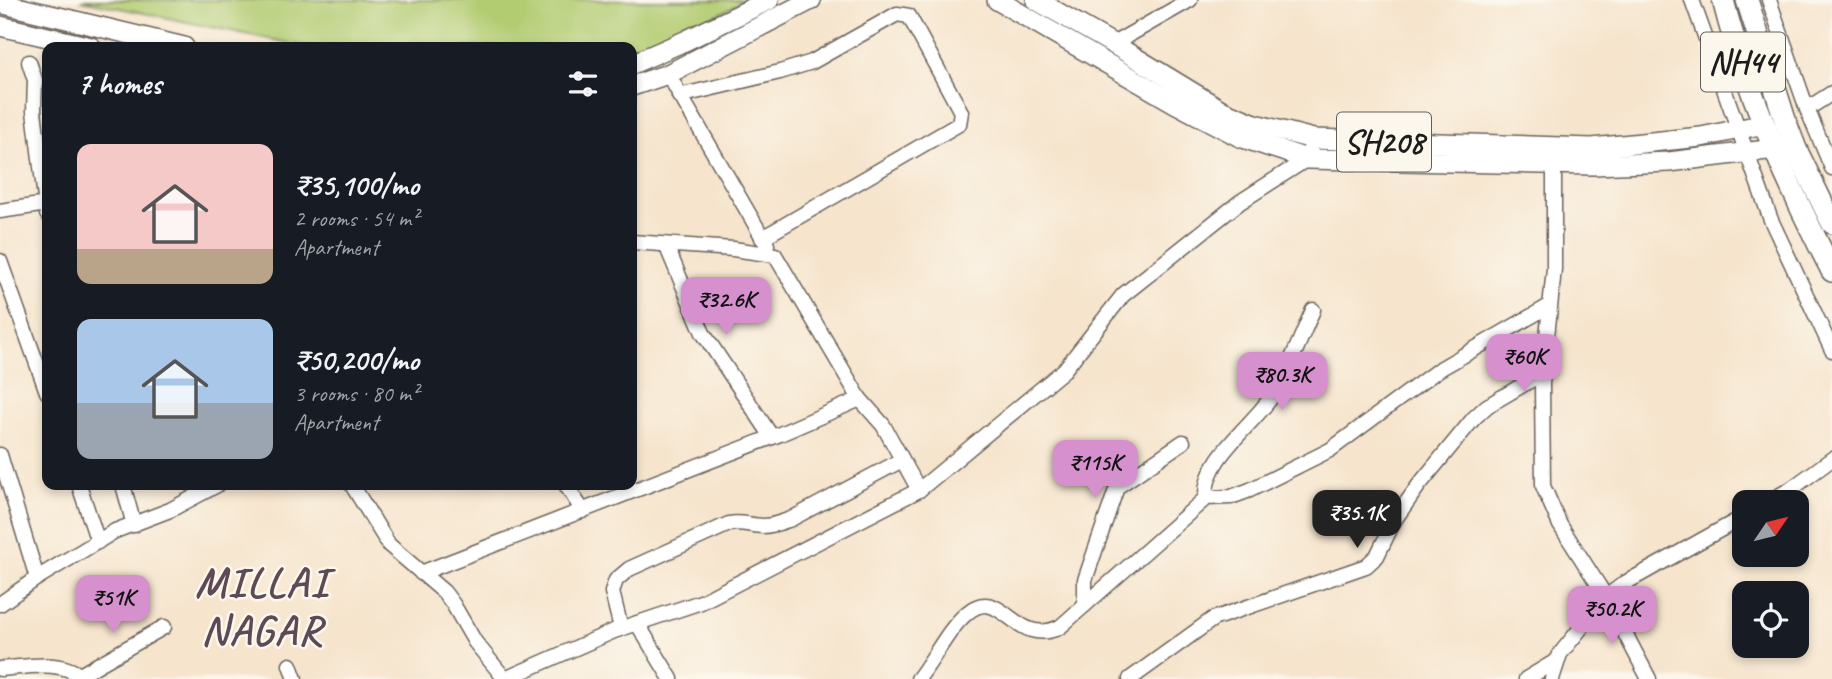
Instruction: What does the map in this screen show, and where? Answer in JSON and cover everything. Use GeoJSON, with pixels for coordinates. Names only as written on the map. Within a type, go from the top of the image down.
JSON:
{"type":"FeatureCollection","features":[{"type":"Feature","properties":{"kind":"highway","name":"NH44"},"geometry":{"type":"LineString","coordinates":[[1723,0],[1775,149],[1832,271]]}},
{"type":"Feature","properties":{"kind":"highway","name":"NH44"},"geometry":{"type":"LineString","coordinates":[[1746,0],[1774,91],[1796,149],[1832,223]]}},
{"type":"Feature","properties":{"kind":"main road"},"geometry":{"type":"LineString","coordinates":[[637,62],[769,0]]}},
{"type":"Feature","properties":{"kind":"main road"},"geometry":{"type":"LineString","coordinates":[[637,84],[668,74],[811,0]]}},
{"type":"Feature","properties":{"kind":"main road","name":"SH208"},"geometry":{"type":"LineString","coordinates":[[997,0],[1185,108],[1240,136],[1307,159],[1592,165],[1669,162],[1775,149]]}},
{"type":"Feature","properties":{"kind":"main road","name":"SH208"},"geometry":{"type":"LineString","coordinates":[[1036,0],[1223,111],[1255,124],[1313,139],[1592,148],[1666,142],[1765,124]]}},
{"type":"Feature","properties":{"kind":"main road"},"geometry":{"type":"LineString","coordinates":[[0,3],[163,42]]}},
{"type":"Feature","properties":{"kind":"main road"},"geometry":{"type":"LineString","coordinates":[[0,26],[69,42]]}},
{"type":"Feature","properties":{"kind":"street"},"geometry":{"type":"LineString","coordinates":[[1114,44],[1191,0]]}},
{"type":"Feature","properties":{"kind":"street"},"geometry":{"type":"LineString","coordinates":[[1692,0],[1736,129],[1771,220],[1832,350]]}},
{"type":"Feature","properties":{"kind":"street"},"geometry":{"type":"LineString","coordinates":[[1769,0],[1807,109],[1832,168]]}},
{"type":"Feature","properties":{"kind":"street"},"geometry":{"type":"LineString","coordinates":[[679,96],[812,62],[897,14],[909,16],[961,112],[961,122],[954,129],[762,238]]}},
{"type":"Feature","properties":{"kind":"street"},"geometry":{"type":"LineString","coordinates":[[29,62],[35,80],[34,111],[42,176]]}},
{"type":"Feature","properties":{"kind":"street"},"geometry":{"type":"LineString","coordinates":[[668,74],[762,238],[775,255],[860,399],[883,425],[919,489]]}},
{"type":"Feature","properties":{"kind":"street"},"geometry":{"type":"LineString","coordinates":[[1807,109],[1832,93]]}},
{"type":"Feature","properties":{"kind":"street"},"geometry":{"type":"LineString","coordinates":[[355,490],[388,545],[444,592],[475,642],[505,679],[621,628],[701,602],[919,489],[1064,370],[1123,295],[1240,202],[1307,159],[1313,139]]}},
{"type":"Feature","properties":{"kind":"street"},"geometry":{"type":"LineString","coordinates":[[1554,164],[1554,269],[1543,373],[1543,486],[1560,525],[1606,597],[1649,679]]}},
{"type":"Feature","properties":{"kind":"street"},"geometry":{"type":"LineString","coordinates":[[0,211],[42,208]]}},
{"type":"Feature","properties":{"kind":"street"},"geometry":{"type":"LineString","coordinates":[[637,242],[775,255]]}},
{"type":"Feature","properties":{"kind":"street"},"geometry":{"type":"LineString","coordinates":[[666,245],[703,333],[772,437]]}},
{"type":"Feature","properties":{"kind":"street"},"geometry":{"type":"LineString","coordinates":[[0,261],[42,378]]}},
{"type":"Feature","properties":{"kind":"street"},"geometry":{"type":"LineString","coordinates":[[918,679],[966,613],[976,607],[996,607],[1021,626],[1039,633],[1060,627],[1206,498],[1231,497],[1250,490],[1330,450],[1438,370],[1549,306]]}},
{"type":"Feature","properties":{"kind":"street"},"geometry":{"type":"LineString","coordinates":[[1206,498],[1205,487],[1213,466],[1273,395],[1313,310]]}},
{"type":"Feature","properties":{"kind":"street"},"geometry":{"type":"LineString","coordinates":[[1130,679],[1213,619],[1366,566],[1377,556],[1395,519],[1419,485],[1474,418],[1487,406],[1543,373]]}},
{"type":"Feature","properties":{"kind":"street"},"geometry":{"type":"LineString","coordinates":[[637,490],[860,399]]}},
{"type":"Feature","properties":{"kind":"street"},"geometry":{"type":"LineString","coordinates":[[1085,605],[1085,580],[1117,487],[1183,442]]}},
{"type":"Feature","properties":{"kind":"street"},"geometry":{"type":"LineString","coordinates":[[0,455],[37,578]]}},
{"type":"Feature","properties":{"kind":"street"},"geometry":{"type":"LineString","coordinates":[[1789,490],[1832,459]]}},
{"type":"Feature","properties":{"kind":"street"},"geometry":{"type":"LineString","coordinates":[[621,628],[612,592],[616,580],[629,569],[729,524],[739,521],[762,526],[775,525],[791,519],[902,460]]}},
{"type":"Feature","properties":{"kind":"street"},"geometry":{"type":"LineString","coordinates":[[81,490],[97,542]]}},
{"type":"Feature","properties":{"kind":"street"},"geometry":{"type":"LineString","coordinates":[[124,490],[134,525]]}},
{"type":"Feature","properties":{"kind":"street"},"geometry":{"type":"LineString","coordinates":[[0,604],[97,542],[208,490]]}},
{"type":"Feature","properties":{"kind":"street"},"geometry":{"type":"LineString","coordinates":[[569,490],[583,511]]}},
{"type":"Feature","properties":{"kind":"street"},"geometry":{"type":"LineString","coordinates":[[421,573],[637,490]]}},
{"type":"Feature","properties":{"kind":"street"},"geometry":{"type":"LineString","coordinates":[[1526,679],[1556,661],[1606,597],[1625,583],[1732,523]]}},
{"type":"Feature","properties":{"kind":"street"},"geometry":{"type":"LineString","coordinates":[[637,623],[671,679]]}},
{"type":"Feature","properties":{"kind":"street"},"geometry":{"type":"LineString","coordinates":[[0,669],[50,665],[82,677],[163,627]]}},
{"type":"Feature","properties":{"kind":"street"},"geometry":{"type":"LineString","coordinates":[[1552,679],[1556,661]]}},
{"type":"Feature","properties":{"kind":"green space"},"geometry":{"type":"Polygon","coordinates":[[[81,0],[745,0],[655,49],[637,52],[637,42],[284,42],[81,0]]]}},
{"type":"Feature","properties":{"kind":"district","name":"MILLAI NAGAR"},"geometry":{"type":"Point","coordinates":[262,606]}}]}
